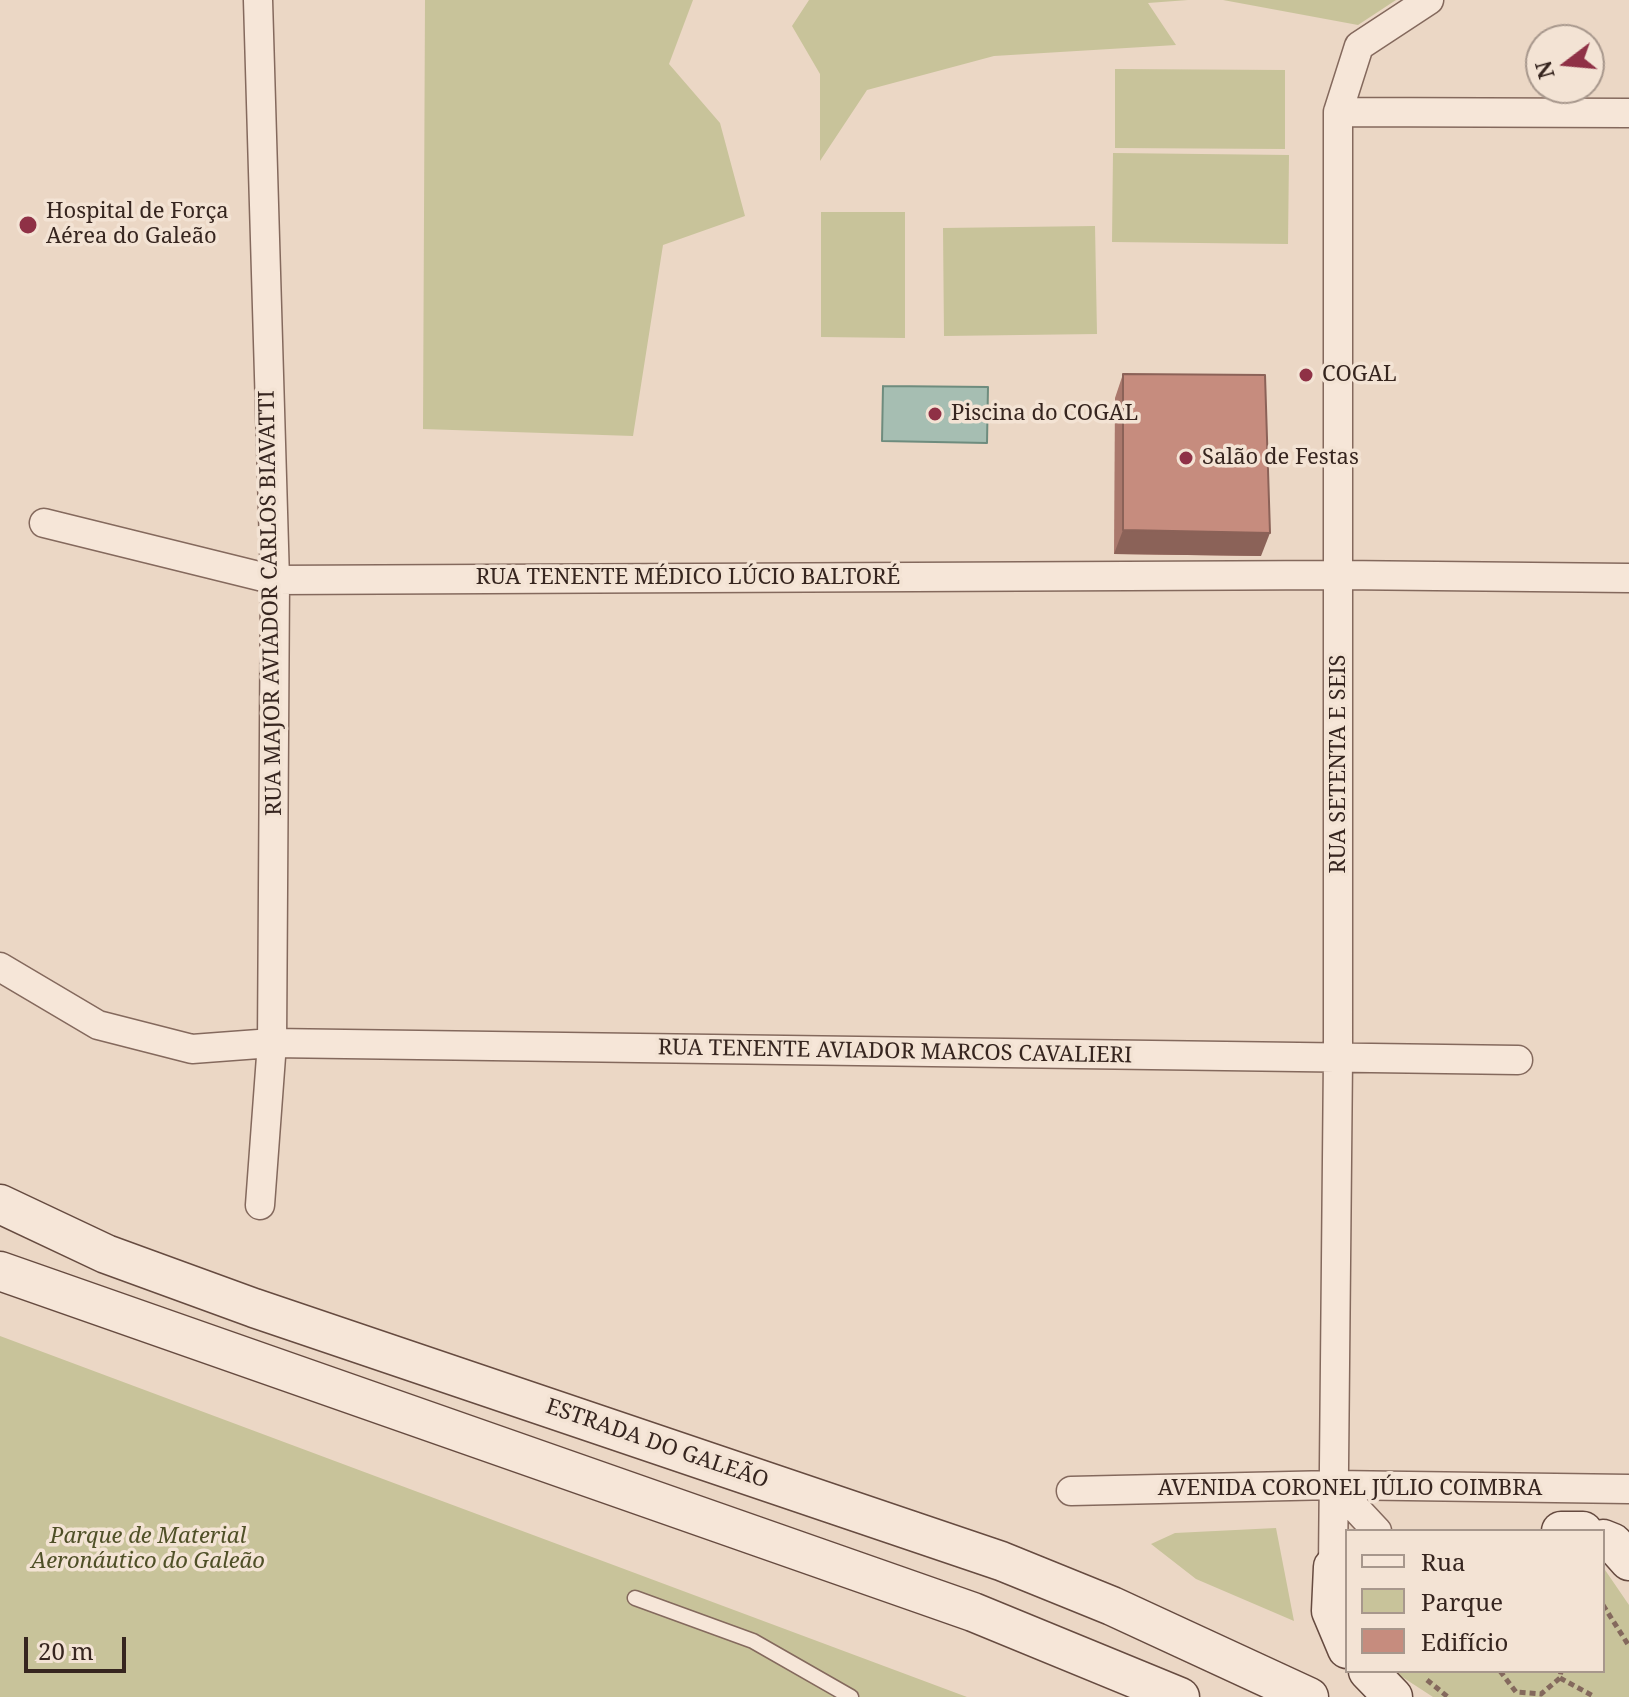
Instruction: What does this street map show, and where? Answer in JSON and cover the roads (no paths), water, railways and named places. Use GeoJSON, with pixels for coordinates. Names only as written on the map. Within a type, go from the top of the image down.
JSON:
{"type":"FeatureCollection","features":[{"type":"Feature","properties":{"kind":"main road","name":"ESTRADA DO GALEÃO"},"geometry":{"type":"LineString","coordinates":[[0,1204],[106,1254],[254,1308],[1001,1561],[1112,1606],[1309,1697]]}},
{"type":"Feature","properties":{"kind":"main road"},"geometry":{"type":"LineString","coordinates":[[0,1271],[973,1612],[1180,1697]]}},
{"type":"Feature","properties":{"kind":"main road"},"geometry":{"type":"LineString","coordinates":[[1605,1540],[1613,1543],[1629,1561]]}},
{"type":"Feature","properties":{"kind":"main road"},"geometry":{"type":"LineString","coordinates":[[1340,1562],[1331,1611],[1345,1644]]}},
{"type":"Feature","properties":{"kind":"main road"},"geometry":{"type":"LineString","coordinates":[[1370,1673],[1393,1697]]}},
{"type":"Feature","properties":{"kind":"street","name":"RUA MAJOR AVIADOR CARLOS BIAVATTI"},"geometry":{"type":"LineString","coordinates":[[258,0],[275,580],[272,1043],[260,1205]]}},
{"type":"Feature","properties":{"kind":"street","name":"RUA SETENTA E SEIS"},"geometry":{"type":"LineString","coordinates":[[1340,1562],[1334,1485],[1338,1058],[1338,112],[1359,46],[1429,0]]}},
{"type":"Feature","properties":{"kind":"street"},"geometry":{"type":"LineString","coordinates":[[1338,112],[1629,113]]}},
{"type":"Feature","properties":{"kind":"street","name":"RUA TENENTE MÉDICO LÚCIO BALTORÉ"},"geometry":{"type":"LineString","coordinates":[[44,523],[275,580],[1339,575],[1629,578]]}},
{"type":"Feature","properties":{"kind":"street","name":"RUA TENENTE AVIADOR MARCOS CAVALIERI"},"geometry":{"type":"LineString","coordinates":[[0,967],[98,1025],[192,1049],[272,1043],[1518,1060]]}},
{"type":"Feature","properties":{"kind":"street"},"geometry":{"type":"LineString","coordinates":[[1334,1485],[1375,1529]]}},
{"type":"Feature","properties":{"kind":"street","name":"AVENIDA CORONEL JÚLIO COIMBRA"},"geometry":{"type":"LineString","coordinates":[[1071,1491],[1334,1485],[1629,1489]]}},
{"type":"Feature","properties":{"kind":"lane"},"geometry":{"type":"LineString","coordinates":[[635,1598],[753,1641],[851,1697]]}},
{"type":"Feature","properties":{"kind":"place","name":"Hospital de Força Aérea do Galeão"},"geometry":{"type":"Point","coordinates":[28,225]}},
{"type":"Feature","properties":{"kind":"place","name":"COGAL"},"geometry":{"type":"Point","coordinates":[1306,375]}},
{"type":"Feature","properties":{"kind":"place","name":"Piscina do COGAL"},"geometry":{"type":"Point","coordinates":[935,414]}},
{"type":"Feature","properties":{"kind":"place","name":"Salão de Festas"},"geometry":{"type":"Point","coordinates":[1186,458]}},
{"type":"Feature","properties":{"kind":"park label","name":"Parque de Material Aeronáutico do Galeão"},"geometry":{"type":"Point","coordinates":[148,1550]}}]}
